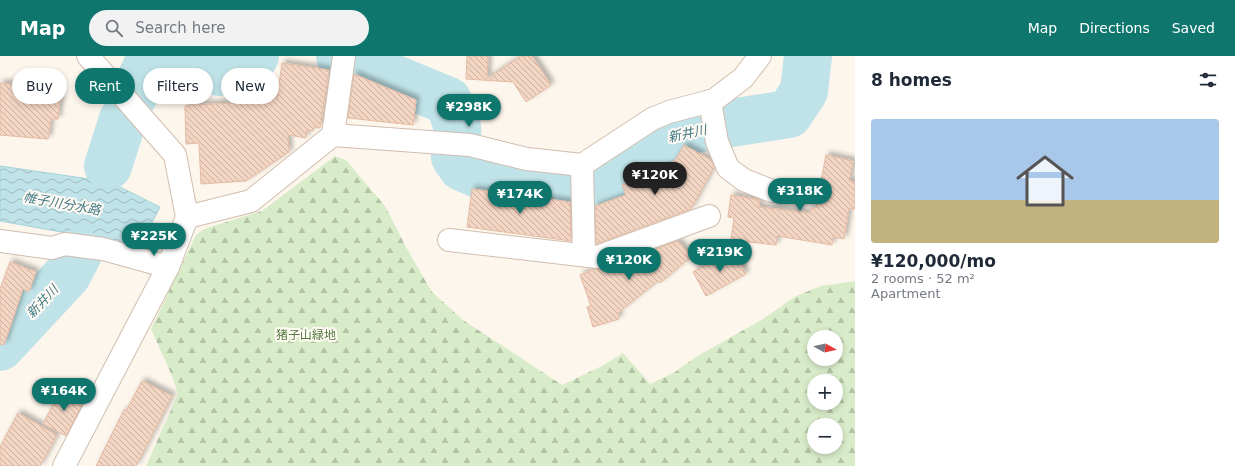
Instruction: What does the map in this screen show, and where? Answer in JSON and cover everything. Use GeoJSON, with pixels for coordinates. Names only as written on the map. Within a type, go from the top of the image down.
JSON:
{"type":"FeatureCollection","features":[{"type":"Feature","properties":{"kind":"street"},"geometry":{"type":"LineString","coordinates":[[64,466],[168,267],[187,216],[175,155],[88,56]]}},
{"type":"Feature","properties":{"kind":"street"},"geometry":{"type":"LineString","coordinates":[[187,216],[251,201],[333,135],[470,145],[526,159],[582,164],[652,119],[669,112],[714,100],[743,78],[760,56]]}},
{"type":"Feature","properties":{"kind":"street"},"geometry":{"type":"LineString","coordinates":[[333,135],[342,64]]}},
{"type":"Feature","properties":{"kind":"street"},"geometry":{"type":"LineString","coordinates":[[710,101],[717,142],[728,168],[744,180],[772,191]]}},
{"type":"Feature","properties":{"kind":"street"},"geometry":{"type":"LineString","coordinates":[[582,164],[584,255]]}},
{"type":"Feature","properties":{"kind":"street"},"geometry":{"type":"LineString","coordinates":[[449,240],[597,257],[709,216]]}},
{"type":"Feature","properties":{"kind":"street"},"geometry":{"type":"LineString","coordinates":[[0,241],[52,248],[65,244],[103,249],[168,267]]}},
{"type":"Feature","properties":{"kind":"green space","name":"猪子山緑地"},"geometry":{"type":"Polygon","coordinates":[[[335,156],[346,160],[385,206],[407,249],[432,292],[463,320],[562,385],[602,366],[623,353],[650,384],[675,372],[696,357],[763,319],[796,296],[821,286],[855,281],[855,466],[146,466],[178,394],[173,378],[151,329],[196,235],[204,229],[262,211],[335,156]]]}},
{"type":"Feature","properties":{"kind":"water","name":"帷子川分水路"},"geometry":{"type":"Polygon","coordinates":[[[0,166],[110,182],[160,207],[140,246],[0,221],[0,166]]]}},
{"type":"Feature","properties":{"kind":"building"},"geometry":{"type":"Polygon","coordinates":[[[467,56],[488,56],[487,79],[521,56],[532,56],[551,85],[526,102],[513,82],[466,79],[467,56]]]}},
{"type":"Feature","properties":{"kind":"building"},"geometry":{"type":"Polygon","coordinates":[[[282,63],[329,70],[320,128],[314,127],[313,131],[307,130],[306,138],[288,135],[289,152],[246,181],[201,184],[199,143],[186,144],[185,106],[221,104],[279,104],[279,84],[282,63]]]}},
{"type":"Feature","properties":{"kind":"building"},"geometry":{"type":"Polygon","coordinates":[[[354,74],[416,100],[413,125],[348,118],[354,74]]]}},
{"type":"Feature","properties":{"kind":"building"},"geometry":{"type":"Polygon","coordinates":[[[0,83],[12,84],[12,104],[60,104],[58,119],[51,119],[48,139],[0,135],[0,83]]]}},
{"type":"Feature","properties":{"kind":"building"},"geometry":{"type":"Polygon","coordinates":[[[684,145],[711,160],[714,167],[691,209],[596,244],[595,206],[626,195],[622,185],[673,164],[684,145]]]}},
{"type":"Feature","properties":{"kind":"building"},"geometry":{"type":"Polygon","coordinates":[[[826,155],[853,161],[849,181],[855,182],[855,209],[849,208],[844,239],[833,237],[832,245],[777,236],[776,245],[731,240],[734,218],[728,217],[731,195],[760,200],[759,207],[810,213],[811,208],[816,208],[826,155]]]}},
{"type":"Feature","properties":{"kind":"building"},"geometry":{"type":"Polygon","coordinates":[[[472,189],[570,202],[571,241],[467,227],[472,189]]]}},
{"type":"Feature","properties":{"kind":"building"},"geometry":{"type":"Polygon","coordinates":[[[678,241],[691,257],[660,283],[658,281],[618,313],[619,319],[593,327],[587,307],[591,306],[580,275],[595,269],[601,269],[678,241]]]}},
{"type":"Feature","properties":{"kind":"building"},"geometry":{"type":"Polygon","coordinates":[[[733,250],[746,274],[706,296],[693,272],[733,250]]]}},
{"type":"Feature","properties":{"kind":"building"},"geometry":{"type":"Polygon","coordinates":[[[10,262],[36,272],[29,292],[23,289],[4,345],[0,344],[0,289],[10,262]]]}},
{"type":"Feature","properties":{"kind":"building"},"geometry":{"type":"Polygon","coordinates":[[[142,381],[172,396],[136,466],[96,466],[124,410],[126,411],[142,381]]]}},
{"type":"Feature","properties":{"kind":"building"},"geometry":{"type":"Polygon","coordinates":[[[61,389],[84,401],[66,436],[43,424],[61,389]]]}},
{"type":"Feature","properties":{"kind":"building"},"geometry":{"type":"Polygon","coordinates":[[[18,413],[57,435],[40,466],[0,466],[0,447],[18,413]]]}},
{"type":"Feature","properties":{"kind":"waterway","name":"新井川"},"geometry":{"type":"LineString","coordinates":[[135,93],[146,68],[161,60],[180,61],[219,72],[255,56]]}},
{"type":"Feature","properties":{"kind":"waterway","name":"新井川"},"geometry":{"type":"LineString","coordinates":[[340,56],[448,101],[457,128],[455,157],[462,167],[478,174],[539,185],[577,187],[595,184],[639,160],[666,135],[711,126],[789,114],[804,91],[808,56]]}},
{"type":"Feature","properties":{"kind":"waterway","name":"新井川"},"geometry":{"type":"LineString","coordinates":[[108,166],[123,119]]}},
{"type":"Feature","properties":{"kind":"waterway","name":"新井川"},"geometry":{"type":"LineString","coordinates":[[0,347],[67,275],[79,252]]}}]}
